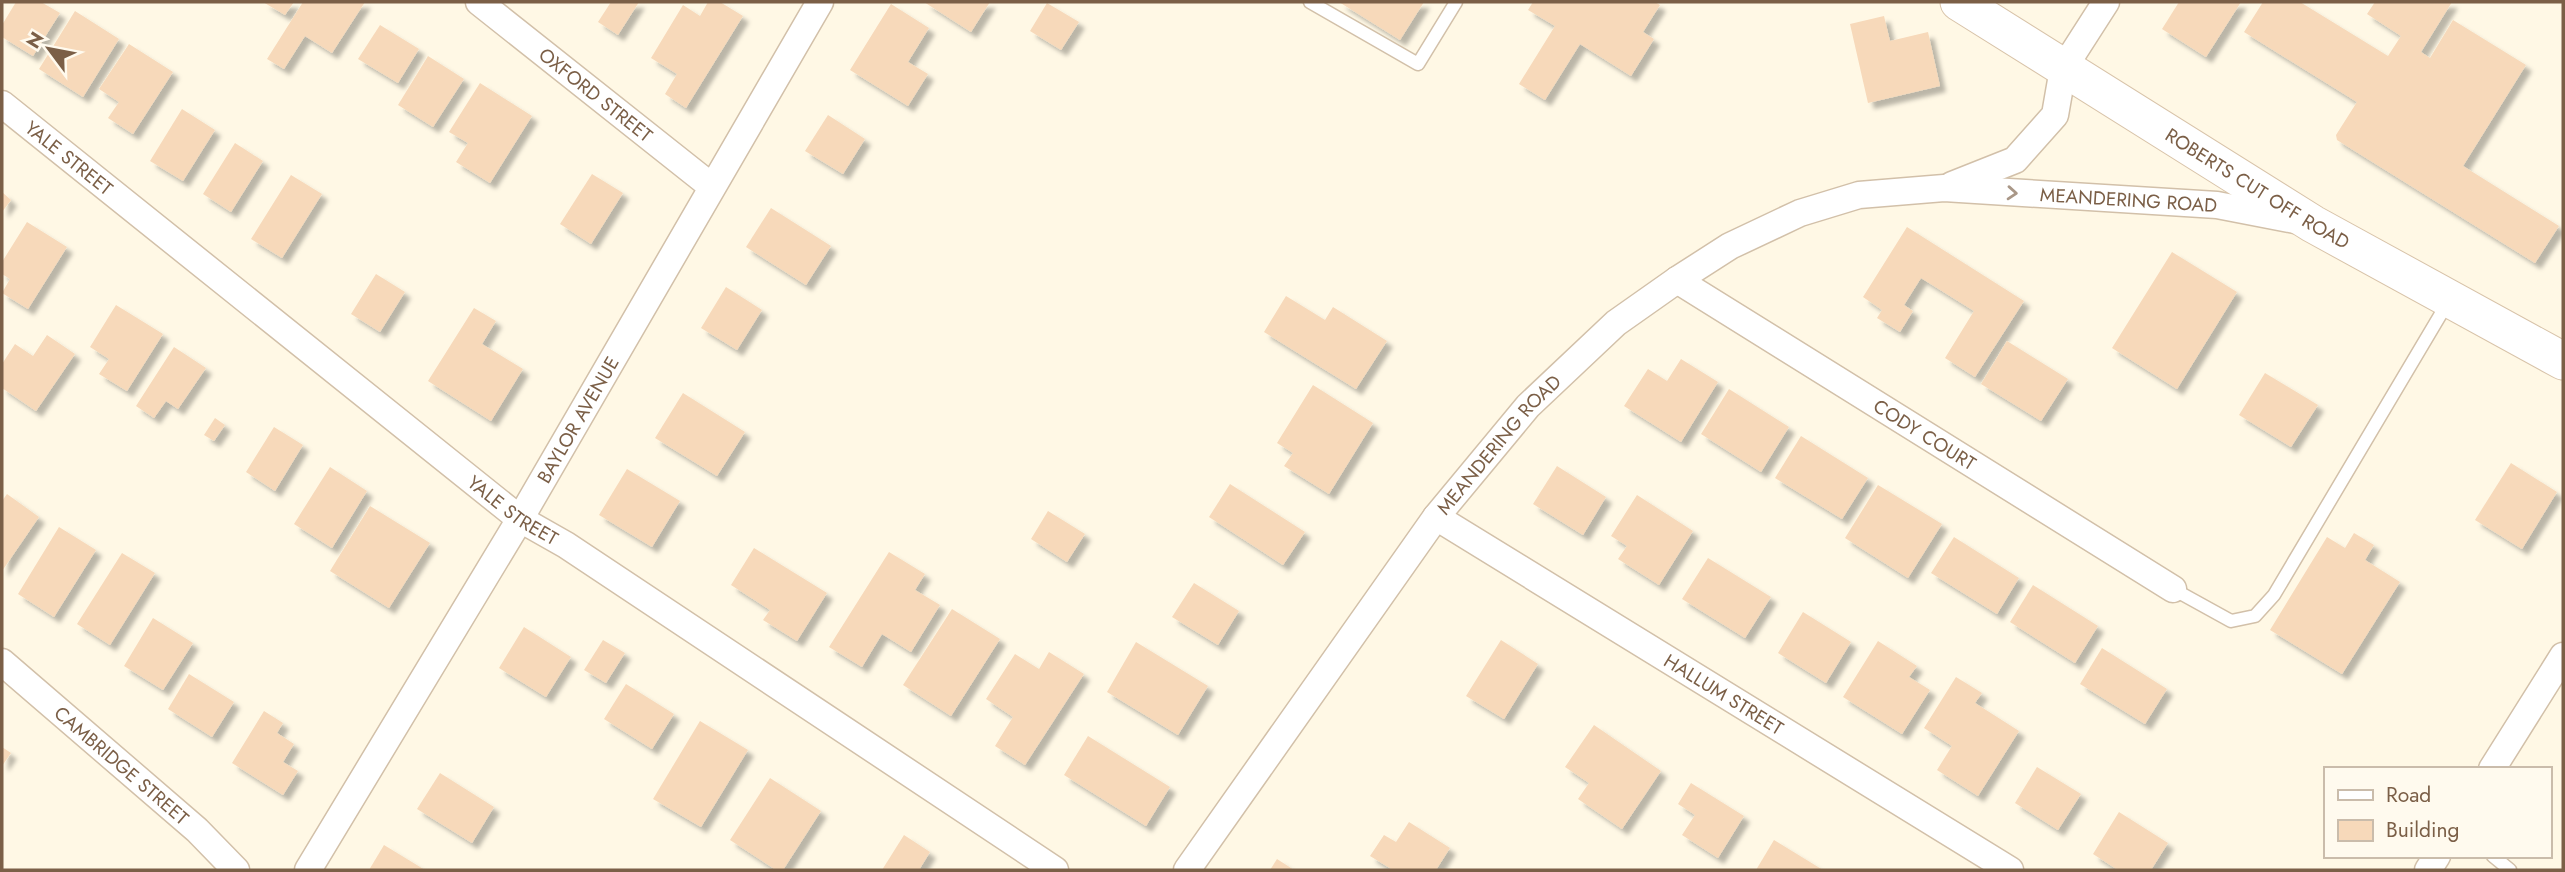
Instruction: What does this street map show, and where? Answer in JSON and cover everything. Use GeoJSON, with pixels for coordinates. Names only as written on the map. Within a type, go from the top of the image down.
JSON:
{"type":"FeatureCollection","features":[{"type":"Feature","properties":{"kind":"street","name":"OXFORD STREET"},"geometry":{"type":"LineString","coordinates":[[479,2],[711,186]]}},
{"type":"Feature","properties":{"kind":"street","name":"BAYLOR AVENUE"},"geometry":{"type":"LineString","coordinates":[[308,870],[520,519],[820,2]]}},
{"type":"Feature","properties":{"kind":"street","name":"ROBERTS CUT OFF ROAD"},"geometry":{"type":"LineString","coordinates":[[1959,2],[2313,224],[2563,361]]}},
{"type":"Feature","properties":{"kind":"street"},"geometry":{"type":"LineString","coordinates":[[2063,69],[2106,2]]}},
{"type":"Feature","properties":{"kind":"street","name":"MEANDERING ROAD"},"geometry":{"type":"LineString","coordinates":[[1944,188],[2015,160],[2055,115],[2063,69]]}},
{"type":"Feature","properties":{"kind":"street","name":"YALE STREET"},"geometry":{"type":"LineString","coordinates":[[2,104],[520,519],[566,545],[1055,870]]}},
{"type":"Feature","properties":{"kind":"street","name":"MEANDERING ROAD"},"geometry":{"type":"LineString","coordinates":[[1187,870],[1436,517],[1528,406],[1616,323],[1730,246],[1800,213],[1859,195],[1944,188],[2217,205],[2313,224]]}},
{"type":"Feature","properties":{"kind":"street","name":"CODY COURT"},"geometry":{"type":"LineString","coordinates":[[1677,280],[2173,589]]}},
{"type":"Feature","properties":{"kind":"street","name":"HALLUM STREET"},"geometry":{"type":"LineString","coordinates":[[1436,517],[2010,870]]}},
{"type":"Feature","properties":{"kind":"street"},"geometry":{"type":"LineString","coordinates":[[2493,767],[2563,656]]}},
{"type":"Feature","properties":{"kind":"street","name":"CAMBRIDGE STREET"},"geometry":{"type":"LineString","coordinates":[[2,662],[197,830],[236,870]]}},
{"type":"Feature","properties":{"kind":"lane"},"geometry":{"type":"LineString","coordinates":[[1310,2],[1418,64],[1456,2]]}},
{"type":"Feature","properties":{"kind":"lane"},"geometry":{"type":"LineString","coordinates":[[2173,589],[2231,621],[2255,616],[2274,595],[2449,299]]}},
{"type":"Feature","properties":{"kind":"lane"},"geometry":{"type":"LineString","coordinates":[[2495,858],[2510,870]]}},
{"type":"Feature","properties":{"kind":"building"},"geometry":{"type":"Polygon","coordinates":[[[16,2],[41,2],[60,13],[33,56],[2,37],[2,25],[16,2]]]}},
{"type":"Feature","properties":{"kind":"building"},"geometry":{"type":"Polygon","coordinates":[[[263,2],[294,2],[285,15],[263,2]]]}},
{"type":"Feature","properties":{"kind":"building"},"geometry":{"type":"Polygon","coordinates":[[[303,2],[365,2],[332,53],[305,36],[284,69],[267,59],[303,2]]]}},
{"type":"Feature","properties":{"kind":"building"},"geometry":{"type":"Polygon","coordinates":[[[611,2],[639,2],[618,35],[598,22],[611,2]]]}},
{"type":"Feature","properties":{"kind":"building"},"geometry":{"type":"Polygon","coordinates":[[[708,2],[720,2],[743,16],[686,108],[665,94],[677,74],[651,58],[683,5],[700,16],[708,2]]]}},
{"type":"Feature","properties":{"kind":"building"},"geometry":{"type":"Polygon","coordinates":[[[924,2],[990,2],[971,32],[924,2]]]}},
{"type":"Feature","properties":{"kind":"building"},"geometry":{"type":"Polygon","coordinates":[[[1339,2],[1424,2],[1400,40],[1339,2]]]}},
{"type":"Feature","properties":{"kind":"building"},"geometry":{"type":"Polygon","coordinates":[[[1533,2],[1655,2],[1660,5],[1643,32],[1654,39],[1631,76],[1580,44],[1545,100],[1519,84],[1555,26],[1528,10],[1533,2]]]}},
{"type":"Feature","properties":{"kind":"building"},"geometry":{"type":"Polygon","coordinates":[[[2179,2],[2241,2],[2206,57],[2162,29],[2179,2]]]}},
{"type":"Feature","properties":{"kind":"building"},"geometry":{"type":"Polygon","coordinates":[[[2263,2],[2300,2],[2388,56],[2401,36],[2367,14],[2375,2],[2452,2],[2421,52],[2430,58],[2453,20],[2526,65],[2463,166],[2559,226],[2535,263],[2337,140],[2336,135],[2357,102],[2244,32],[2263,2]]]}},
{"type":"Feature","properties":{"kind":"building"},"geometry":{"type":"Polygon","coordinates":[[[1047,3],[1079,22],[1061,50],[1030,31],[1047,3]]]}},
{"type":"Feature","properties":{"kind":"building"},"geometry":{"type":"Polygon","coordinates":[[[891,4],[929,28],[908,62],[928,74],[908,106],[850,70],[891,4]]]}},
{"type":"Feature","properties":{"kind":"building"},"geometry":{"type":"Polygon","coordinates":[[[75,11],[119,39],[83,97],[39,69],[75,11]]]}},
{"type":"Feature","properties":{"kind":"building"},"geometry":{"type":"Polygon","coordinates":[[[1884,16],[1890,41],[1928,32],[1940,86],[1868,103],[1850,24],[1884,16]]]}},
{"type":"Feature","properties":{"kind":"building"},"geometry":{"type":"Polygon","coordinates":[[[380,25],[419,49],[398,83],[358,59],[380,25]]]}},
{"type":"Feature","properties":{"kind":"building"},"geometry":{"type":"Polygon","coordinates":[[[129,44],[173,72],[133,134],[108,118],[119,102],[99,89],[129,44]]]}},
{"type":"Feature","properties":{"kind":"building"},"geometry":{"type":"Polygon","coordinates":[[[428,56],[464,79],[433,127],[398,105],[428,56]]]}},
{"type":"Feature","properties":{"kind":"building"},"geometry":{"type":"Polygon","coordinates":[[[480,83],[532,116],[490,183],[456,162],[468,143],[449,132],[480,83]]]}},
{"type":"Feature","properties":{"kind":"building"},"geometry":{"type":"Polygon","coordinates":[[[182,109],[215,130],[183,181],[150,161],[182,109]]]}},
{"type":"Feature","properties":{"kind":"building"},"geometry":{"type":"Polygon","coordinates":[[[828,115],[865,139],[843,174],[805,151],[828,115]]]}},
{"type":"Feature","properties":{"kind":"building"},"geometry":{"type":"Polygon","coordinates":[[[235,143],[263,161],[231,212],[203,194],[235,143]]]}},
{"type":"Feature","properties":{"kind":"building"},"geometry":{"type":"Polygon","coordinates":[[[592,174],[623,193],[591,244],[560,224],[592,174]]]}},
{"type":"Feature","properties":{"kind":"building"},"geometry":{"type":"Polygon","coordinates":[[[291,175],[322,194],[282,258],[251,239],[291,175]]]}},
{"type":"Feature","properties":{"kind":"building"},"geometry":{"type":"Polygon","coordinates":[[[2,192],[11,200],[2,212],[2,192]]]}},
{"type":"Feature","properties":{"kind":"building"},"geometry":{"type":"Polygon","coordinates":[[[771,208],[831,246],[806,285],[746,247],[771,208]]]}},
{"type":"Feature","properties":{"kind":"building"},"geometry":{"type":"Polygon","coordinates":[[[27,222],[67,247],[28,309],[2,293],[10,279],[2,274],[2,262],[27,222]]]}},
{"type":"Feature","properties":{"kind":"building"},"geometry":{"type":"Polygon","coordinates":[[[1907,227],[2024,301],[1975,377],[1945,358],[1974,311],[1921,278],[1904,305],[1913,311],[1900,332],[1877,318],[1882,310],[1863,297],[1907,227]]]}},
{"type":"Feature","properties":{"kind":"building"},"geometry":{"type":"Polygon","coordinates":[[[2172,252],[2237,292],[2177,389],[2112,348],[2172,252]]]}},
{"type":"Feature","properties":{"kind":"building"},"geometry":{"type":"Polygon","coordinates":[[[376,274],[405,292],[380,332],[351,314],[376,274]]]}},
{"type":"Feature","properties":{"kind":"building"},"geometry":{"type":"Polygon","coordinates":[[[726,287],[762,310],[737,350],[701,328],[726,287]]]}},
{"type":"Feature","properties":{"kind":"building"},"geometry":{"type":"Polygon","coordinates":[[[1286,296],[1325,320],[1333,307],[1387,341],[1356,389],[1264,332],[1286,296]]]}},
{"type":"Feature","properties":{"kind":"building"},"geometry":{"type":"Polygon","coordinates":[[[116,305],[163,334],[127,391],[99,374],[109,359],[90,347],[116,305]]]}},
{"type":"Feature","properties":{"kind":"building"},"geometry":{"type":"Polygon","coordinates":[[[474,308],[496,321],[482,344],[523,369],[491,421],[428,381],[474,308]]]}},
{"type":"Feature","properties":{"kind":"building"},"geometry":{"type":"Polygon","coordinates":[[[47,335],[75,354],[36,411],[2,388],[2,364],[15,344],[33,356],[47,335]]]}},
{"type":"Feature","properties":{"kind":"building"},"geometry":{"type":"Polygon","coordinates":[[[2007,341],[2068,379],[2041,421],[1981,384],[2007,341]]]}},
{"type":"Feature","properties":{"kind":"building"},"geometry":{"type":"Polygon","coordinates":[[[174,347],[206,368],[178,409],[166,401],[154,418],[136,406],[174,347]]]}},
{"type":"Feature","properties":{"kind":"building"},"geometry":{"type":"Polygon","coordinates":[[[1681,359],[1718,382],[1681,442],[1624,406],[1648,369],[1667,381],[1681,359]]]}},
{"type":"Feature","properties":{"kind":"building"},"geometry":{"type":"Polygon","coordinates":[[[2265,373],[2318,405],[2291,447],[2239,415],[2265,373]]]}},
{"type":"Feature","properties":{"kind":"building"},"geometry":{"type":"Polygon","coordinates":[[[1313,385],[1373,423],[1329,494],[1284,466],[1293,453],[1277,443],[1313,385]]]}},
{"type":"Feature","properties":{"kind":"building"},"geometry":{"type":"Polygon","coordinates":[[[1729,389],[1789,427],[1761,472],[1701,434],[1729,389]]]}},
{"type":"Feature","properties":{"kind":"building"},"geometry":{"type":"Polygon","coordinates":[[[683,393],[745,432],[717,476],[655,438],[683,393]]]}},
{"type":"Feature","properties":{"kind":"building"},"geometry":{"type":"Polygon","coordinates":[[[215,418],[225,425],[214,441],[204,435],[215,418]]]}},
{"type":"Feature","properties":{"kind":"building"},"geometry":{"type":"Polygon","coordinates":[[[274,427],[303,445],[275,491],[246,472],[274,427]]]}},
{"type":"Feature","properties":{"kind":"building"},"geometry":{"type":"Polygon","coordinates":[[[1801,436],[1868,478],[1842,519],[1775,478],[1801,436]]]}},
{"type":"Feature","properties":{"kind":"building"},"geometry":{"type":"Polygon","coordinates":[[[2511,463],[2557,492],[2522,549],[2475,520],[2511,463]]]}},
{"type":"Feature","properties":{"kind":"building"},"geometry":{"type":"Polygon","coordinates":[[[1557,466],[1606,497],[1583,535],[1533,504],[1557,466]]]}},
{"type":"Feature","properties":{"kind":"building"},"geometry":{"type":"Polygon","coordinates":[[[330,467],[367,491],[332,548],[294,524],[330,467]]]}},
{"type":"Feature","properties":{"kind":"building"},"geometry":{"type":"Polygon","coordinates":[[[627,469],[680,501],[652,547],[599,515],[627,469]]]}},
{"type":"Feature","properties":{"kind":"building"},"geometry":{"type":"Polygon","coordinates":[[[1230,484],[1305,532],[1283,565],[1209,517],[1230,484]]]}},
{"type":"Feature","properties":{"kind":"building"},"geometry":{"type":"Polygon","coordinates":[[[1878,485],[1942,524],[1908,578],[1845,538],[1878,485]]]}},
{"type":"Feature","properties":{"kind":"building"},"geometry":{"type":"Polygon","coordinates":[[[7,494],[39,517],[2,571],[2,501],[7,494]]]}},
{"type":"Feature","properties":{"kind":"building"},"geometry":{"type":"Polygon","coordinates":[[[1637,495],[1693,531],[1659,585],[1618,559],[1627,546],[1611,536],[1637,495]]]}},
{"type":"Feature","properties":{"kind":"building"},"geometry":{"type":"Polygon","coordinates":[[[370,506],[430,543],[389,608],[330,571],[370,506]]]}},
{"type":"Feature","properties":{"kind":"building"},"geometry":{"type":"Polygon","coordinates":[[[1048,511],[1085,534],[1067,562],[1031,539],[1048,511]]]}},
{"type":"Feature","properties":{"kind":"building"},"geometry":{"type":"Polygon","coordinates":[[[59,527],[96,550],[54,617],[18,594],[59,527]]]}},
{"type":"Feature","properties":{"kind":"building"},"geometry":{"type":"Polygon","coordinates":[[[2354,533],[2374,545],[2365,560],[2400,582],[2342,674],[2270,630],[2327,537],[2345,548],[2354,533]]]}},
{"type":"Feature","properties":{"kind":"building"},"geometry":{"type":"Polygon","coordinates":[[[1954,537],[2019,578],[1997,614],[1931,573],[1954,537]]]}},
{"type":"Feature","properties":{"kind":"building"},"geometry":{"type":"Polygon","coordinates":[[[754,548],[827,593],[797,641],[763,620],[770,610],[731,585],[754,548]]]}},
{"type":"Feature","properties":{"kind":"building"},"geometry":{"type":"Polygon","coordinates":[[[889,552],[925,574],[915,590],[940,605],[911,652],[882,634],[862,667],[829,647],[889,552]]]}},
{"type":"Feature","properties":{"kind":"building"},"geometry":{"type":"Polygon","coordinates":[[[122,553],[155,573],[110,645],[77,624],[122,553]]]}},
{"type":"Feature","properties":{"kind":"building"},"geometry":{"type":"Polygon","coordinates":[[[1708,558],[1771,597],[1745,638],[1682,599],[1708,558]]]}},
{"type":"Feature","properties":{"kind":"building"},"geometry":{"type":"Polygon","coordinates":[[[1194,583],[1239,611],[1218,645],[1172,617],[1194,583]]]}},
{"type":"Feature","properties":{"kind":"building"},"geometry":{"type":"Polygon","coordinates":[[[2033,585],[2098,626],[2075,663],[2010,622],[2033,585]]]}},
{"type":"Feature","properties":{"kind":"building"},"geometry":{"type":"Polygon","coordinates":[[[952,609],[1000,639],[951,716],[903,685],[952,609]]]}},
{"type":"Feature","properties":{"kind":"building"},"geometry":{"type":"Polygon","coordinates":[[[1803,612],[1851,642],[1826,683],[1778,653],[1803,612]]]}},
{"type":"Feature","properties":{"kind":"building"},"geometry":{"type":"Polygon","coordinates":[[[153,618],[193,643],[163,690],[124,666],[153,618]]]}},
{"type":"Feature","properties":{"kind":"building"},"geometry":{"type":"Polygon","coordinates":[[[524,627],[571,657],[546,697],[499,668],[524,627]]]}},
{"type":"Feature","properties":{"kind":"building"},"geometry":{"type":"Polygon","coordinates":[[[603,640],[625,653],[606,683],[584,670],[603,640]]]}},
{"type":"Feature","properties":{"kind":"building"},"geometry":{"type":"Polygon","coordinates":[[[1501,640],[1538,664],[1504,719],[1466,696],[1501,640]]]}},
{"type":"Feature","properties":{"kind":"building"},"geometry":{"type":"Polygon","coordinates":[[[1878,641],[1917,666],[1909,677],[1930,690],[1902,734],[1843,697],[1878,641]]]}},
{"type":"Feature","properties":{"kind":"building"},"geometry":{"type":"Polygon","coordinates":[[[1136,642],[1208,686],[1178,735],[1107,692],[1136,642]]]}},
{"type":"Feature","properties":{"kind":"building"},"geometry":{"type":"Polygon","coordinates":[[[2102,648],[2167,689],[2145,724],[2080,684],[2102,648]]]}},
{"type":"Feature","properties":{"kind":"building"},"geometry":{"type":"Polygon","coordinates":[[[1049,652],[1084,674],[1025,765],[995,746],[1013,717],[986,699],[1015,654],[1039,669],[1049,652]]]}},
{"type":"Feature","properties":{"kind":"building"},"geometry":{"type":"Polygon","coordinates":[[[189,674],[234,702],[212,737],[168,709],[189,674]]]}},
{"type":"Feature","properties":{"kind":"building"},"geometry":{"type":"Polygon","coordinates":[[[1956,677],[1982,693],[1975,703],[2019,731],[1978,796],[1937,770],[1952,746],[1924,728],[1956,677]]]}},
{"type":"Feature","properties":{"kind":"building"},"geometry":{"type":"Polygon","coordinates":[[[626,684],[674,714],[652,749],[604,719],[626,684]]]}},
{"type":"Feature","properties":{"kind":"building"},"geometry":{"type":"Polygon","coordinates":[[[264,711],[283,723],[277,733],[294,744],[283,762],[298,771],[283,795],[232,763],[264,711]]]}},
{"type":"Feature","properties":{"kind":"building"},"geometry":{"type":"Polygon","coordinates":[[[700,721],[748,750],[701,827],[653,799],[700,721]]]}},
{"type":"Feature","properties":{"kind":"building"},"geometry":{"type":"Polygon","coordinates":[[[1594,725],[1661,771],[1622,829],[1578,799],[1589,783],[1565,767],[1594,725]]]}},
{"type":"Feature","properties":{"kind":"building"},"geometry":{"type":"Polygon","coordinates":[[[1088,736],[1170,787],[1146,826],[1064,775],[1088,736]]]}},
{"type":"Feature","properties":{"kind":"building"},"geometry":{"type":"Polygon","coordinates":[[[2,747],[11,753],[2,766],[2,747]]]}},
{"type":"Feature","properties":{"kind":"building"},"geometry":{"type":"Polygon","coordinates":[[[2037,767],[2081,794],[2058,830],[2015,803],[2037,767]]]}},
{"type":"Feature","properties":{"kind":"building"},"geometry":{"type":"Polygon","coordinates":[[[440,773],[494,807],[472,843],[417,809],[440,773]]]}},
{"type":"Feature","properties":{"kind":"building"},"geometry":{"type":"Polygon","coordinates":[[[770,778],[821,811],[783,870],[776,870],[730,840],[770,778]]]}},
{"type":"Feature","properties":{"kind":"building"},"geometry":{"type":"Polygon","coordinates":[[[1691,783],[1744,816],[1718,858],[1682,835],[1695,815],[1678,804],[1691,783]]]}},
{"type":"Feature","properties":{"kind":"building"},"geometry":{"type":"Polygon","coordinates":[[[2119,812],[2168,843],[2151,870],[2118,870],[2093,854],[2119,812]]]}},
{"type":"Feature","properties":{"kind":"building"},"geometry":{"type":"Polygon","coordinates":[[[1409,822],[1450,848],[1436,870],[1393,870],[1370,856],[1384,835],[1396,842],[1409,822]]]}},
{"type":"Feature","properties":{"kind":"building"},"geometry":{"type":"Polygon","coordinates":[[[904,835],[930,852],[919,870],[882,870],[904,835]]]}},
{"type":"Feature","properties":{"kind":"building"},"geometry":{"type":"Polygon","coordinates":[[[1774,840],[1823,870],[1756,870],[1774,840]]]}},
{"type":"Feature","properties":{"kind":"building"},"geometry":{"type":"Polygon","coordinates":[[[384,845],[425,870],[369,870],[384,845]]]}},
{"type":"Feature","properties":{"kind":"building"},"geometry":{"type":"Polygon","coordinates":[[[1277,859],[1294,870],[1270,870],[1277,859]]]}}]}
